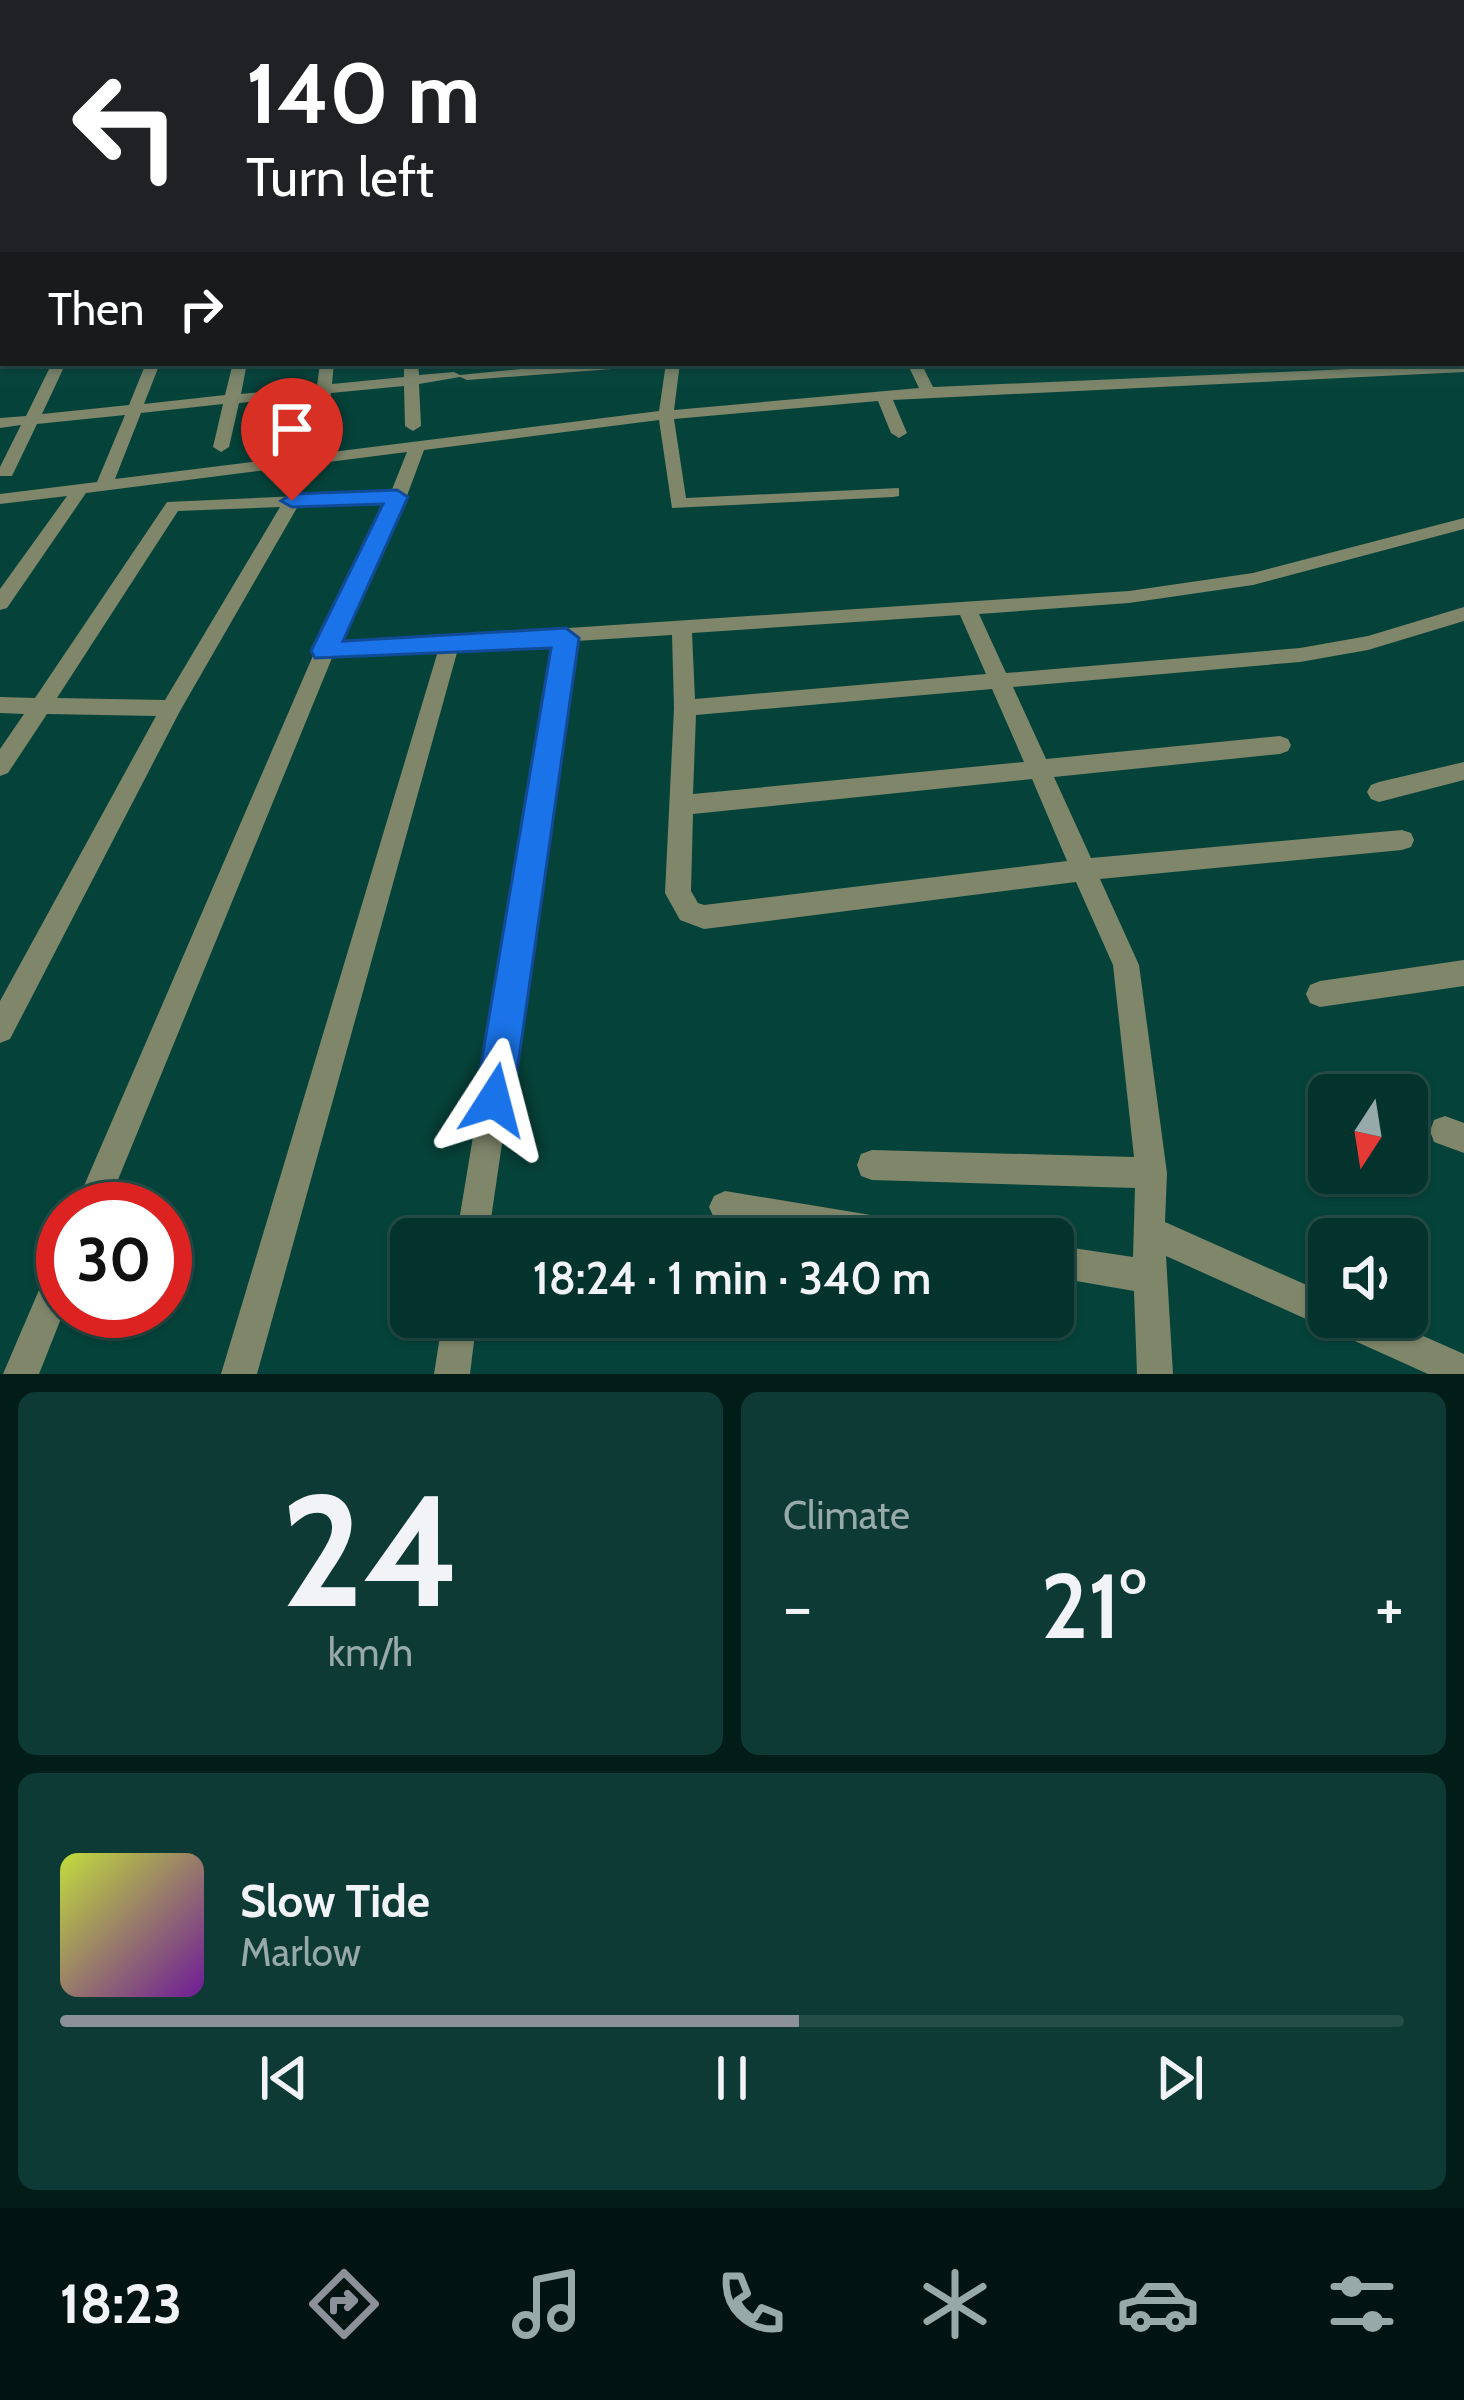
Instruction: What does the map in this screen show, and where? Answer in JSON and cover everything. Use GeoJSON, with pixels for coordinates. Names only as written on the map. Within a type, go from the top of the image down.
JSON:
{"type":"FeatureCollection","features":[{"type":"Feature","properties":{"kind":"street"},"geometry":{"type":"LineString","coordinates":[[6,472],[58,366]]}},
{"type":"Feature","properties":{"kind":"street"},"geometry":{"type":"LineString","coordinates":[[104,485],[152,366]]}},
{"type":"Feature","properties":{"kind":"street"},"geometry":{"type":"LineString","coordinates":[[221,447],[240,366]]}},
{"type":"Feature","properties":{"kind":"street"},"geometry":{"type":"LineString","coordinates":[[318,439],[327,366]]}},
{"type":"Feature","properties":{"kind":"street"},"geometry":{"type":"LineString","coordinates":[[0,423],[323,388],[410,371],[461,376],[597,366]]}},
{"type":"Feature","properties":{"kind":"street"},"geometry":{"type":"LineString","coordinates":[[673,366],[666,415],[678,504],[893,492]]}},
{"type":"Feature","properties":{"kind":"street"},"geometry":{"type":"LineString","coordinates":[[915,366],[928,392]]}},
{"type":"Feature","properties":{"kind":"street"},"geometry":{"type":"LineString","coordinates":[[1272,366],[1284,376]]}},
{"type":"Feature","properties":{"kind":"street"},"geometry":{"type":"LineString","coordinates":[[0,499],[666,415],[928,392],[1464,368]]}},
{"type":"Feature","properties":{"kind":"street"},"geometry":{"type":"LineString","coordinates":[[410,371],[413,426]]}},
{"type":"Feature","properties":{"kind":"street"},"geometry":{"type":"LineString","coordinates":[[884,396],[899,433]]}},
{"type":"Feature","properties":{"kind":"street"},"geometry":{"type":"LineString","coordinates":[[101,1182],[325,651],[418,446]]}},
{"type":"Feature","properties":{"kind":"street"},"geometry":{"type":"LineString","coordinates":[[0,603],[81,488]]}},
{"type":"Feature","properties":{"kind":"street"},"geometry":{"type":"LineString","coordinates":[[0,767],[173,506],[397,497]]}},
{"type":"Feature","properties":{"kind":"street"},"geometry":{"type":"LineString","coordinates":[[0,1029],[170,708],[292,501]]}},
{"type":"Feature","properties":{"kind":"street"},"geometry":{"type":"LineString","coordinates":[[325,651],[682,631],[1129,597],[1253,579],[1464,524]]}},
{"type":"Feature","properties":{"kind":"street"},"geometry":{"type":"LineString","coordinates":[[968,611],[1126,965],[1151,1174],[1148,1231],[1155,1374]]}},
{"type":"Feature","properties":{"kind":"street"},"geometry":{"type":"LineString","coordinates":[[685,708],[1300,656],[1368,643],[1464,614]]}},
{"type":"Feature","properties":{"kind":"street"},"geometry":{"type":"LineString","coordinates":[[682,631],[685,708],[678,893],[689,912],[704,917],[1084,870],[1402,840]]}},
{"type":"Feature","properties":{"kind":"street"},"geometry":{"type":"LineString","coordinates":[[475,1218],[566,638]]}},
{"type":"Feature","properties":{"kind":"street"},"geometry":{"type":"LineString","coordinates":[[239,1374],[450,643]]}},
{"type":"Feature","properties":{"kind":"street"},"geometry":{"type":"LineString","coordinates":[[0,705],[170,708]]}},
{"type":"Feature","properties":{"kind":"street"},"geometry":{"type":"LineString","coordinates":[[682,805],[1280,745]]}},
{"type":"Feature","properties":{"kind":"street"},"geometry":{"type":"LineString","coordinates":[[1379,792],[1464,771]]}},
{"type":"Feature","properties":{"kind":"street"},"geometry":{"type":"LineString","coordinates":[[1320,994],[1464,973]]}},
{"type":"Feature","properties":{"kind":"street"},"geometry":{"type":"LineString","coordinates":[[872,1165],[1151,1174]]}},
{"type":"Feature","properties":{"kind":"street"},"geometry":{"type":"LineString","coordinates":[[725,1207],[792,1218]]}},
{"type":"Feature","properties":{"kind":"street"},"geometry":{"type":"LineString","coordinates":[[1148,1231],[1308,1303]]}},
{"type":"Feature","properties":{"kind":"street"},"geometry":{"type":"LineString","coordinates":[[1074,1264],[1152,1277]]}},
{"type":"Feature","properties":{"kind":"street"},"geometry":{"type":"LineString","coordinates":[[21,1374],[36,1338]]}},
{"type":"Feature","properties":{"kind":"street"},"geometry":{"type":"LineString","coordinates":[[452,1374],[457,1338]]}},
{"type":"Feature","properties":{"kind":"street"},"geometry":{"type":"LineString","coordinates":[[1388,1338],[1464,1372]]}},
{"type":"Feature","properties":{"kind":"route"},"geometry":{"type":"LineString","coordinates":[[292,501],[397,497],[325,651],[566,638],[494,1100]]}}]}
